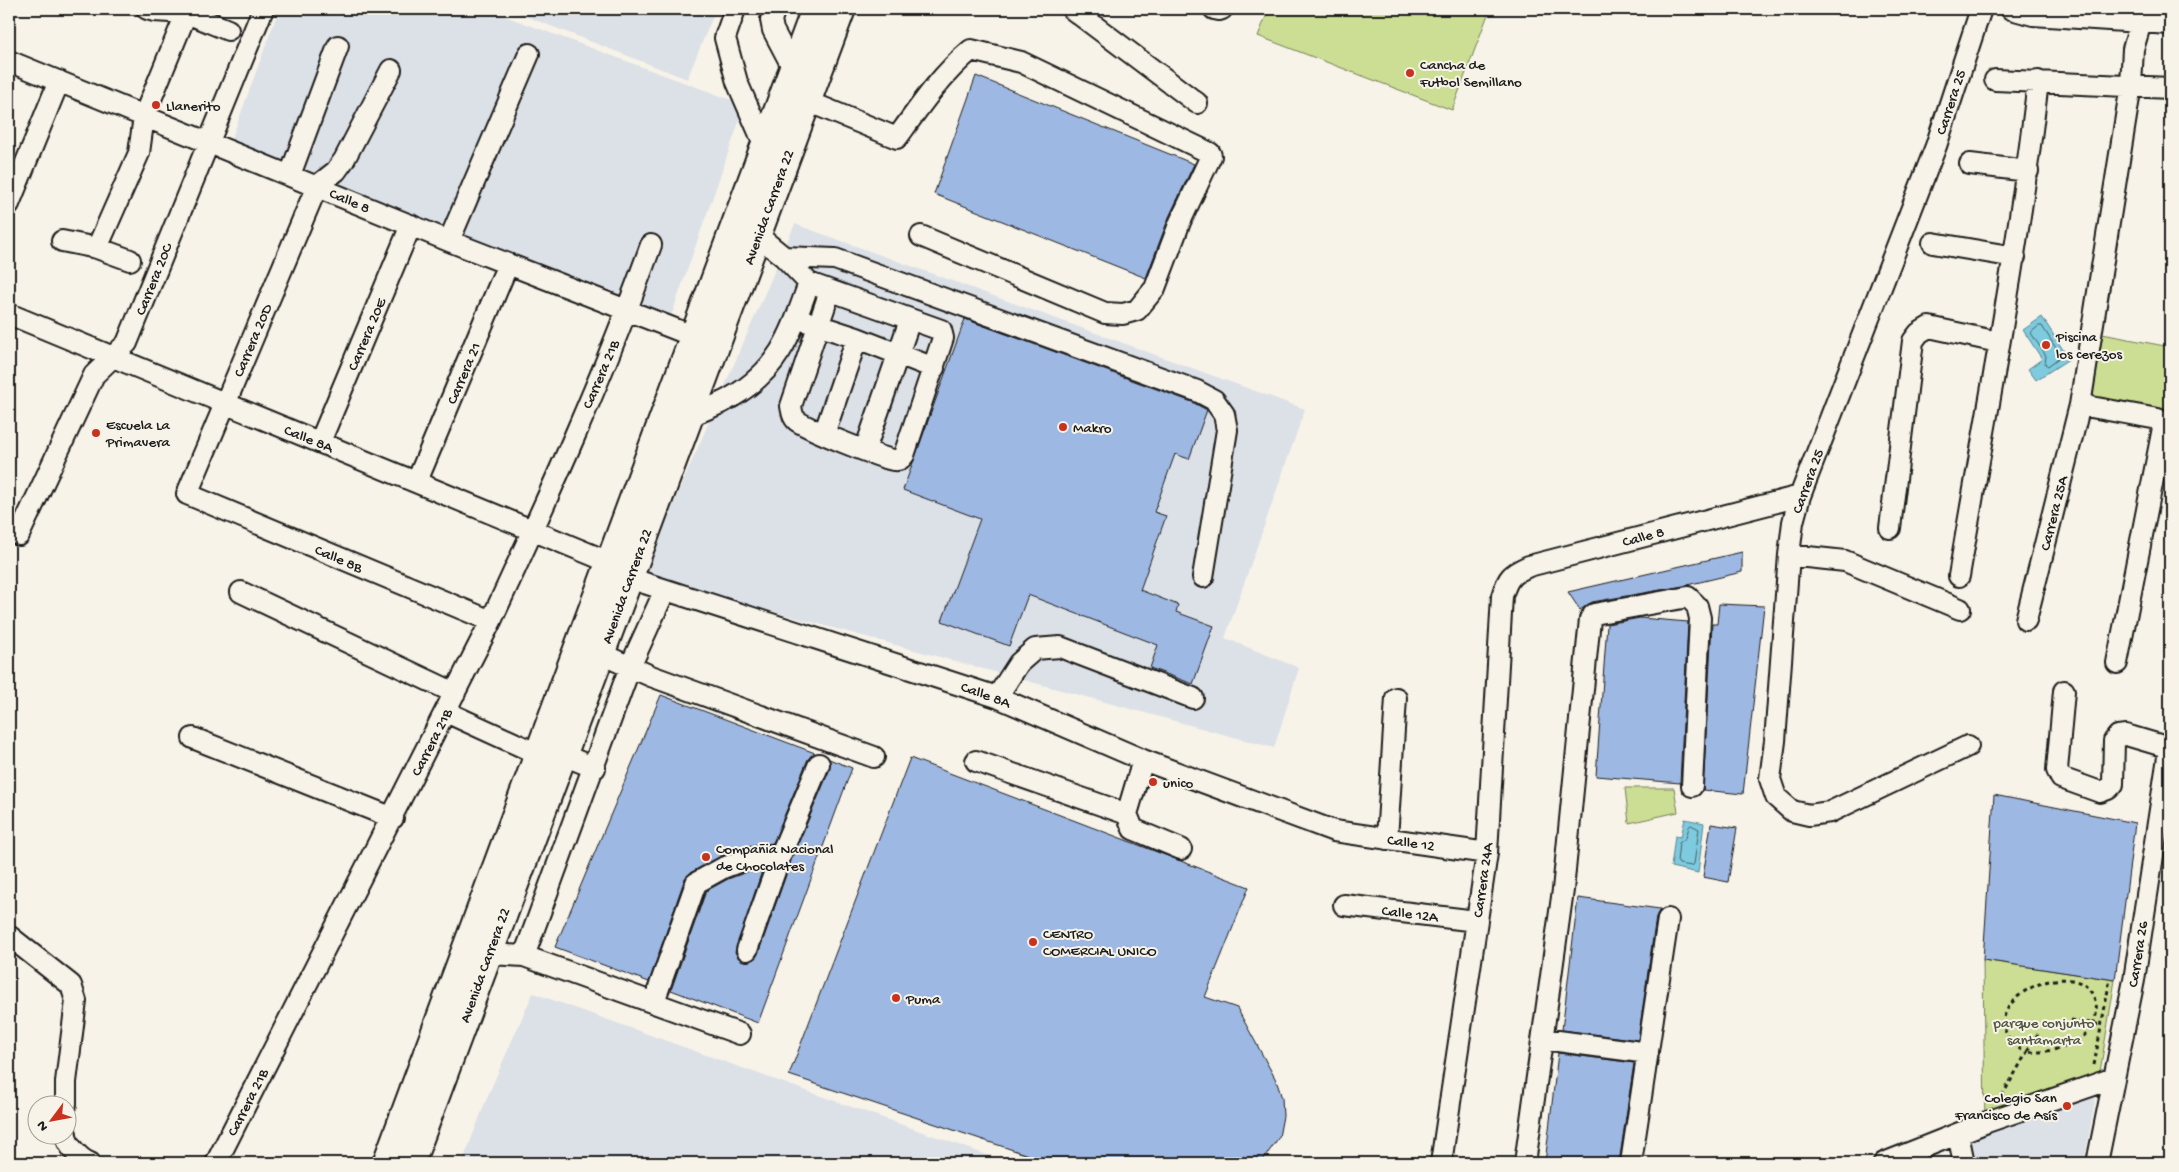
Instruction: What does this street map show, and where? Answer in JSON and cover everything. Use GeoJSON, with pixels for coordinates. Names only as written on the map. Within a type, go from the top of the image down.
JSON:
{"type":"FeatureCollection","features":[{"type":"Feature","properties":{"kind":"main road","name":"Avenida Carrera 22"},"geometry":{"type":"LineString","coordinates":[[410,1163],[489,954],[609,562],[814,9]]}},
{"type":"Feature","properties":{"kind":"main road","name":"Avenida Carrera 22"},"geometry":{"type":"LineString","coordinates":[[386,1163],[550,755],[601,654],[842,9]]}},
{"type":"Feature","properties":{"kind":"street"},"geometry":{"type":"LineString","coordinates":[[148,9],[154,11],[188,11],[228,30]]}},
{"type":"Feature","properties":{"kind":"street","name":"Carrera 20C"},"geometry":{"type":"LineString","coordinates":[[14,532],[94,375],[127,343],[263,9]]}},
{"type":"Feature","properties":{"kind":"street"},"geometry":{"type":"LineString","coordinates":[[735,9],[725,38],[737,82],[764,144]]}},
{"type":"Feature","properties":{"kind":"street"},"geometry":{"type":"LineString","coordinates":[[775,9],[771,20],[773,30],[793,68]]}},
{"type":"Feature","properties":{"kind":"street"},"geometry":{"type":"LineString","coordinates":[[1072,9],[1197,103]]}},
{"type":"Feature","properties":{"kind":"street"},"geometry":{"type":"LineString","coordinates":[[1214,9],[1222,9]]}},
{"type":"Feature","properties":{"kind":"street","name":"Carrera 25"},"geometry":{"type":"LineString","coordinates":[[1968,746],[1830,812],[1809,816],[1792,810],[1776,797],[1770,779],[1775,741],[1792,522],[1800,496],[1936,146],[1981,9]]}},
{"type":"Feature","properties":{"kind":"street"},"geometry":{"type":"LineString","coordinates":[[2011,9],[2033,15],[2143,15],[2170,24]]}},
{"type":"Feature","properties":{"kind":"street"},"geometry":{"type":"LineString","coordinates":[[97,248],[138,153],[144,116],[188,11]]}},
{"type":"Feature","properties":{"kind":"street","name":"Carrera 25A"},"geometry":{"type":"LineString","coordinates":[[2026,620],[2080,406],[2134,49],[2143,15]]}},
{"type":"Feature","properties":{"kind":"street"},"geometry":{"type":"LineString","coordinates":[[290,175],[338,46]]}},
{"type":"Feature","properties":{"kind":"street"},"geometry":{"type":"LineString","coordinates":[[808,101],[897,138],[937,83],[954,63],[971,50],[1021,62],[1206,151],[1210,156],[1180,222],[1155,288],[1136,310],[1123,314],[1105,313],[920,236]]}},
{"type":"Feature","properties":{"kind":"street"},"geometry":{"type":"LineString","coordinates":[[449,240],[529,54]]}},
{"type":"Feature","properties":{"kind":"street","name":"Calle 8"},"geometry":{"type":"LineString","coordinates":[[9,61],[508,264],[693,336]]}},
{"type":"Feature","properties":{"kind":"street"},"geometry":{"type":"LineString","coordinates":[[317,186],[336,171],[344,160],[391,70]]}},
{"type":"Feature","properties":{"kind":"street"},"geometry":{"type":"LineString","coordinates":[[1995,80],[2130,84],[2170,88]]}},
{"type":"Feature","properties":{"kind":"street"},"geometry":{"type":"LineString","coordinates":[[9,204],[58,81]]}},
{"type":"Feature","properties":{"kind":"street"},"geometry":{"type":"LineString","coordinates":[[1959,576],[1998,342],[2015,257],[2028,171],[2038,81]]}},
{"type":"Feature","properties":{"kind":"street"},"geometry":{"type":"LineString","coordinates":[[1970,164],[2028,171]]}},
{"type":"Feature","properties":{"kind":"street","name":"Carrera 20D"},"geometry":{"type":"LineString","coordinates":[[188,494],[317,186]]}},
{"type":"Feature","properties":{"kind":"street","name":"Carrera 20E"},"geometry":{"type":"LineString","coordinates":[[320,442],[412,225]]}},
{"type":"Feature","properties":{"kind":"street"},"geometry":{"type":"LineString","coordinates":[[757,235],[784,257],[809,283],[941,330],[943,333],[934,368],[904,455],[895,460],[824,434],[797,420],[792,414],[791,406],[830,291]]}},
{"type":"Feature","properties":{"kind":"street"},"geometry":{"type":"LineString","coordinates":[[62,241],[97,248],[130,260]]}},
{"type":"Feature","properties":{"kind":"street"},"geometry":{"type":"LineString","coordinates":[[1933,243],[2015,257]]}},
{"type":"Feature","properties":{"kind":"street","name":"Carrera 21B"},"geometry":{"type":"LineString","coordinates":[[216,1163],[492,622],[627,311],[651,245]]}},
{"type":"Feature","properties":{"kind":"street"},"geometry":{"type":"LineString","coordinates":[[784,257],[835,259],[1147,372],[1214,400],[1224,414],[1227,430],[1203,577]]}},
{"type":"Feature","properties":{"kind":"street","name":"Carrera 21"},"geometry":{"type":"LineString","coordinates":[[417,482],[508,264]]}},
{"type":"Feature","properties":{"kind":"street"},"geometry":{"type":"LineString","coordinates":[[690,416],[732,397],[762,374],[775,361],[787,341],[809,283]]}},
{"type":"Feature","properties":{"kind":"street","name":"Calle 8A"},"geometry":{"type":"LineString","coordinates":[[9,314],[609,562]]}},
{"type":"Feature","properties":{"kind":"street"},"geometry":{"type":"LineString","coordinates":[[796,318],[857,338],[934,368]]}},
{"type":"Feature","properties":{"kind":"street"},"geometry":{"type":"LineString","coordinates":[[865,450],[910,320]]}},
{"type":"Feature","properties":{"kind":"street"},"geometry":{"type":"LineString","coordinates":[[1890,528],[1913,341],[1919,332],[1929,327],[1998,342]]}},
{"type":"Feature","properties":{"kind":"street"},"geometry":{"type":"LineString","coordinates":[[824,434],[857,338]]}},
{"type":"Feature","properties":{"kind":"street"},"geometry":{"type":"LineString","coordinates":[[2080,406],[2158,419],[2163,428],[2117,663]]}},
{"type":"Feature","properties":{"kind":"street","name":"Calle 8B"},"geometry":{"type":"LineString","coordinates":[[188,494],[492,622]]}},
{"type":"Feature","properties":{"kind":"street","name":"Calle 8"},"geometry":{"type":"LineString","coordinates":[[1502,596],[1507,580],[1515,572],[1529,566],[1800,496]]}},
{"type":"Feature","properties":{"kind":"street"},"geometry":{"type":"LineString","coordinates":[[1789,555],[1845,562],[1960,608]]}},
{"type":"Feature","properties":{"kind":"street","name":"Calle 8A"},"geometry":{"type":"LineString","coordinates":[[629,578],[997,697],[1143,760],[1334,831]]}},
{"type":"Feature","properties":{"kind":"street"},"geometry":{"type":"LineString","coordinates":[[524,956],[595,768],[630,667],[665,590]]}},
{"type":"Feature","properties":{"kind":"street"},"geometry":{"type":"LineString","coordinates":[[241,592],[455,693]]}},
{"type":"Feature","properties":{"kind":"street","name":"Carrera 24A"},"geometry":{"type":"LineString","coordinates":[[1441,1163],[1487,853],[1502,596]]}},
{"type":"Feature","properties":{"kind":"street"},"geometry":{"type":"LineString","coordinates":[[1525,1163],[1563,890],[1590,619],[1594,614],[1688,597],[1697,606],[1700,618],[1692,786]]}},
{"type":"Feature","properties":{"kind":"street"},"geometry":{"type":"LineString","coordinates":[[997,697],[1019,663],[1035,649],[1060,647],[1193,698]]}},
{"type":"Feature","properties":{"kind":"street"},"geometry":{"type":"LineString","coordinates":[[601,654],[630,667],[874,757]]}},
{"type":"Feature","properties":{"kind":"street"},"geometry":{"type":"LineString","coordinates":[[2064,691],[2057,770],[2061,778],[2100,792],[2108,789],[2113,784],[2114,741],[2118,736],[2126,734],[2170,748]]}},
{"type":"Feature","properties":{"kind":"street"},"geometry":{"type":"LineString","coordinates":[[1387,839],[1396,698]]}},
{"type":"Feature","properties":{"kind":"street"},"geometry":{"type":"LineString","coordinates":[[446,712],[550,755],[595,768]]}},
{"type":"Feature","properties":{"kind":"street"},"geometry":{"type":"LineString","coordinates":[[193,738],[393,818]]}},
{"type":"Feature","properties":{"kind":"street","name":"Carrera 26"},"geometry":{"type":"LineString","coordinates":[[2097,1163],[2134,980],[2170,744]]}},
{"type":"Feature","properties":{"kind":"street"},"geometry":{"type":"LineString","coordinates":[[1143,760],[1126,814],[1133,829],[1181,849]]}},
{"type":"Feature","properties":{"kind":"street"},"geometry":{"type":"LineString","coordinates":[[976,761],[1126,814]]}},
{"type":"Feature","properties":{"kind":"street"},"geometry":{"type":"LineString","coordinates":[[747,950],[781,854],[819,764]]}},
{"type":"Feature","properties":{"kind":"street","name":"Calle 12"},"geometry":{"type":"LineString","coordinates":[[1334,831],[1487,853]]}},
{"type":"Feature","properties":{"kind":"street"},"geometry":{"type":"LineString","coordinates":[[654,1002],[696,883],[723,868],[749,858],[781,854]]}},
{"type":"Feature","properties":{"kind":"street","name":"Calle 12A"},"geometry":{"type":"LineString","coordinates":[[1344,905],[1476,921]]}},
{"type":"Feature","properties":{"kind":"street"},"geometry":{"type":"LineString","coordinates":[[1631,1163],[1668,919]]}},
{"type":"Feature","properties":{"kind":"street"},"geometry":{"type":"LineString","coordinates":[[9,936],[71,985],[76,1001],[66,1094]]}},
{"type":"Feature","properties":{"kind":"street"},"geometry":{"type":"LineString","coordinates":[[489,954],[524,956],[740,1034]]}},
{"type":"Feature","properties":{"kind":"street"},"geometry":{"type":"LineString","coordinates":[[1543,1039],[1648,1053]]}},
{"type":"Feature","properties":{"kind":"street"},"geometry":{"type":"LineString","coordinates":[[1884,1163],[1987,1122],[2114,1078]]}},
{"type":"Feature","properties":{"kind":"street"},"geometry":{"type":"LineString","coordinates":[[1958,1134],[1964,1163]]}},
{"type":"Feature","properties":{"kind":"street"},"geometry":{"type":"LineString","coordinates":[[70,1144],[83,1160],[90,1163]]}},
{"type":"Feature","properties":{"kind":"path"},"geometry":{"type":"LineString","coordinates":[[2059,979],[2078,982],[2087,986],[2094,998],[2096,1008],[2094,1024],[2083,1036],[2060,1048],[2049,1051],[2027,1052],[2019,1050],[2011,1042],[2004,1028],[2004,1018],[2007,1010],[2017,998],[2037,985],[2059,979]]}},
{"type":"Feature","properties":{"kind":"path"},"geometry":{"type":"LineString","coordinates":[[2094,1069],[2110,979]]}},
{"type":"Feature","properties":{"kind":"path"},"geometry":{"type":"LineString","coordinates":[[2071,1020],[2103,1025]]}},
{"type":"Feature","properties":{"kind":"path"},"geometry":{"type":"LineString","coordinates":[[1987,1122],[2038,1034]]}},
{"type":"Feature","properties":{"kind":"shaded area"},"geometry":{"type":"Polygon","coordinates":[[[279,9],[486,9],[745,105],[669,322],[229,146],[279,9]]]}},
{"type":"Feature","properties":{"kind":"shaded area"},"geometry":{"type":"Polygon","coordinates":[[[507,9],[716,9],[687,79],[507,9]]]}},
{"type":"Feature","properties":{"kind":"shaded area"},"geometry":{"type":"Polygon","coordinates":[[[795,224],[1305,409],[1225,638],[1299,668],[1274,748],[642,576],[795,224]]]}},
{"type":"Feature","properties":{"kind":"shaded area"},"geometry":{"type":"Polygon","coordinates":[[[533,993],[1010,1163],[462,1163],[489,1093],[533,993]]]}},
{"type":"Feature","properties":{"kind":"shaded area","name":"Colegio San Francisco de Asís"},"geometry":{"type":"Polygon","coordinates":[[[2098,1084],[2084,1163],[1963,1163],[1959,1140],[2098,1084]]]}},
{"type":"Feature","properties":{"kind":"green space","name":"Cancha de Futbol Semillano"},"geometry":{"type":"Polygon","coordinates":[[[1269,9],[1490,9],[1452,110],[1258,36],[1269,9]]]}},
{"type":"Feature","properties":{"kind":"green space"},"geometry":{"type":"Polygon","coordinates":[[[2097,333],[2170,347],[2170,411],[2085,395],[2097,333]]]}},
{"type":"Feature","properties":{"kind":"green space"},"geometry":{"type":"Polygon","coordinates":[[[1625,788],[1674,788],[1678,812],[1629,823],[1625,788]]]}},
{"type":"Feature","properties":{"kind":"green space","name":"parque conjunto santamarta"},"geometry":{"type":"Polygon","coordinates":[[[1983,960],[2115,980],[2098,1084],[1985,1129],[1983,960]]]}},
{"type":"Feature","properties":{"kind":"water","name":"Piscina los cerezos"},"geometry":{"type":"Polygon","coordinates":[[[2042,317],[2069,359],[2036,380],[2028,369],[2042,359],[2023,330],[2042,317]]]}},
{"type":"Feature","properties":{"kind":"water"},"geometry":{"type":"Polygon","coordinates":[[[1685,819],[1704,823],[1698,873],[1671,867],[1675,836],[1681,837],[1685,819]]]}},
{"type":"Feature","properties":{"kind":"building"},"geometry":{"type":"Polygon","coordinates":[[[976,76],[1194,164],[1169,217],[1146,278],[934,194],[976,76]]]}},
{"type":"Feature","properties":{"kind":"building","name":"Makro"},"geometry":{"type":"Polygon","coordinates":[[[965,319],[1192,402],[1207,410],[1189,459],[1175,454],[1154,512],[1166,516],[1140,590],[1178,605],[1176,612],[1214,626],[1193,684],[1150,668],[1158,645],[1028,595],[1009,646],[942,621],[980,519],[903,490],[965,319]]]}},
{"type":"Feature","properties":{"kind":"building"},"geometry":{"type":"Polygon","coordinates":[[[1742,552],[1742,572],[1683,586],[1592,602],[1580,610],[1568,592],[1742,552]]]}},
{"type":"Feature","properties":{"kind":"building"},"geometry":{"type":"Polygon","coordinates":[[[1719,604],[1764,606],[1743,794],[1703,790],[1712,624],[1717,624],[1719,604]]]}},
{"type":"Feature","properties":{"kind":"building"},"geometry":{"type":"Polygon","coordinates":[[[1640,618],[1688,622],[1680,783],[1596,776],[1607,624],[1640,618]]]}},
{"type":"Feature","properties":{"kind":"building"},"geometry":{"type":"Polygon","coordinates":[[[661,695],[815,753],[808,759],[773,843],[745,847],[719,857],[690,873],[685,878],[649,982],[555,947],[661,695]]]}},
{"type":"Feature","properties":{"kind":"building","name":"CENTRO COMERCIAL UNICO"},"geometry":{"type":"Polygon","coordinates":[[[910,758],[1249,887],[1205,997],[1237,1008],[1276,1080],[1282,1098],[1283,1116],[1279,1137],[1261,1163],[1052,1163],[789,1075],[910,758]]]}},
{"type":"Feature","properties":{"kind":"building"},"geometry":{"type":"Polygon","coordinates":[[[829,759],[852,768],[758,1023],[671,990],[706,891],[728,879],[763,868],[735,952],[744,961],[754,959],[758,954],[792,858],[830,769],[829,759]]]}},
{"type":"Feature","properties":{"kind":"building"},"geometry":{"type":"Polygon","coordinates":[[[1994,795],[2135,823],[2115,980],[1983,960],[1994,795]]]}},
{"type":"Feature","properties":{"kind":"building"},"geometry":{"type":"Polygon","coordinates":[[[1711,824],[1737,828],[1728,882],[1703,877],[1711,824]]]}},
{"type":"Feature","properties":{"kind":"building"},"geometry":{"type":"Polygon","coordinates":[[[1578,898],[1660,909],[1656,917],[1638,1040],[1562,1030],[1578,898]]]}},
{"type":"Feature","properties":{"kind":"building"},"geometry":{"type":"Polygon","coordinates":[[[1558,1053],[1634,1063],[1619,1163],[1545,1163],[1558,1053]]]}},
{"type":"Feature","properties":{"kind":"place","name":"Cancha de Futbol Semillano"},"geometry":{"type":"Point","coordinates":[1410,73]}},
{"type":"Feature","properties":{"kind":"place","name":"Llanerito"},"geometry":{"type":"Point","coordinates":[156,105]}},
{"type":"Feature","properties":{"kind":"place","name":"Piscina los cerezos"},"geometry":{"type":"Point","coordinates":[2046,345]}},
{"type":"Feature","properties":{"kind":"place","name":"Makro"},"geometry":{"type":"Point","coordinates":[1063,427]}},
{"type":"Feature","properties":{"kind":"place","name":"Escuela La Primavera"},"geometry":{"type":"Point","coordinates":[96,433]}},
{"type":"Feature","properties":{"kind":"place","name":"unico"},"geometry":{"type":"Point","coordinates":[1153,782]}},
{"type":"Feature","properties":{"kind":"place","name":"Compañia Nacional de Chocolates"},"geometry":{"type":"Point","coordinates":[706,857]}},
{"type":"Feature","properties":{"kind":"place","name":"CENTRO COMERCIAL UNICO"},"geometry":{"type":"Point","coordinates":[1033,942]}},
{"type":"Feature","properties":{"kind":"place","name":"Puma"},"geometry":{"type":"Point","coordinates":[896,998]}},
{"type":"Feature","properties":{"kind":"place","name":"Colegio San Francisco de Asís"},"geometry":{"type":"Point","coordinates":[2067,1106]}}]}
